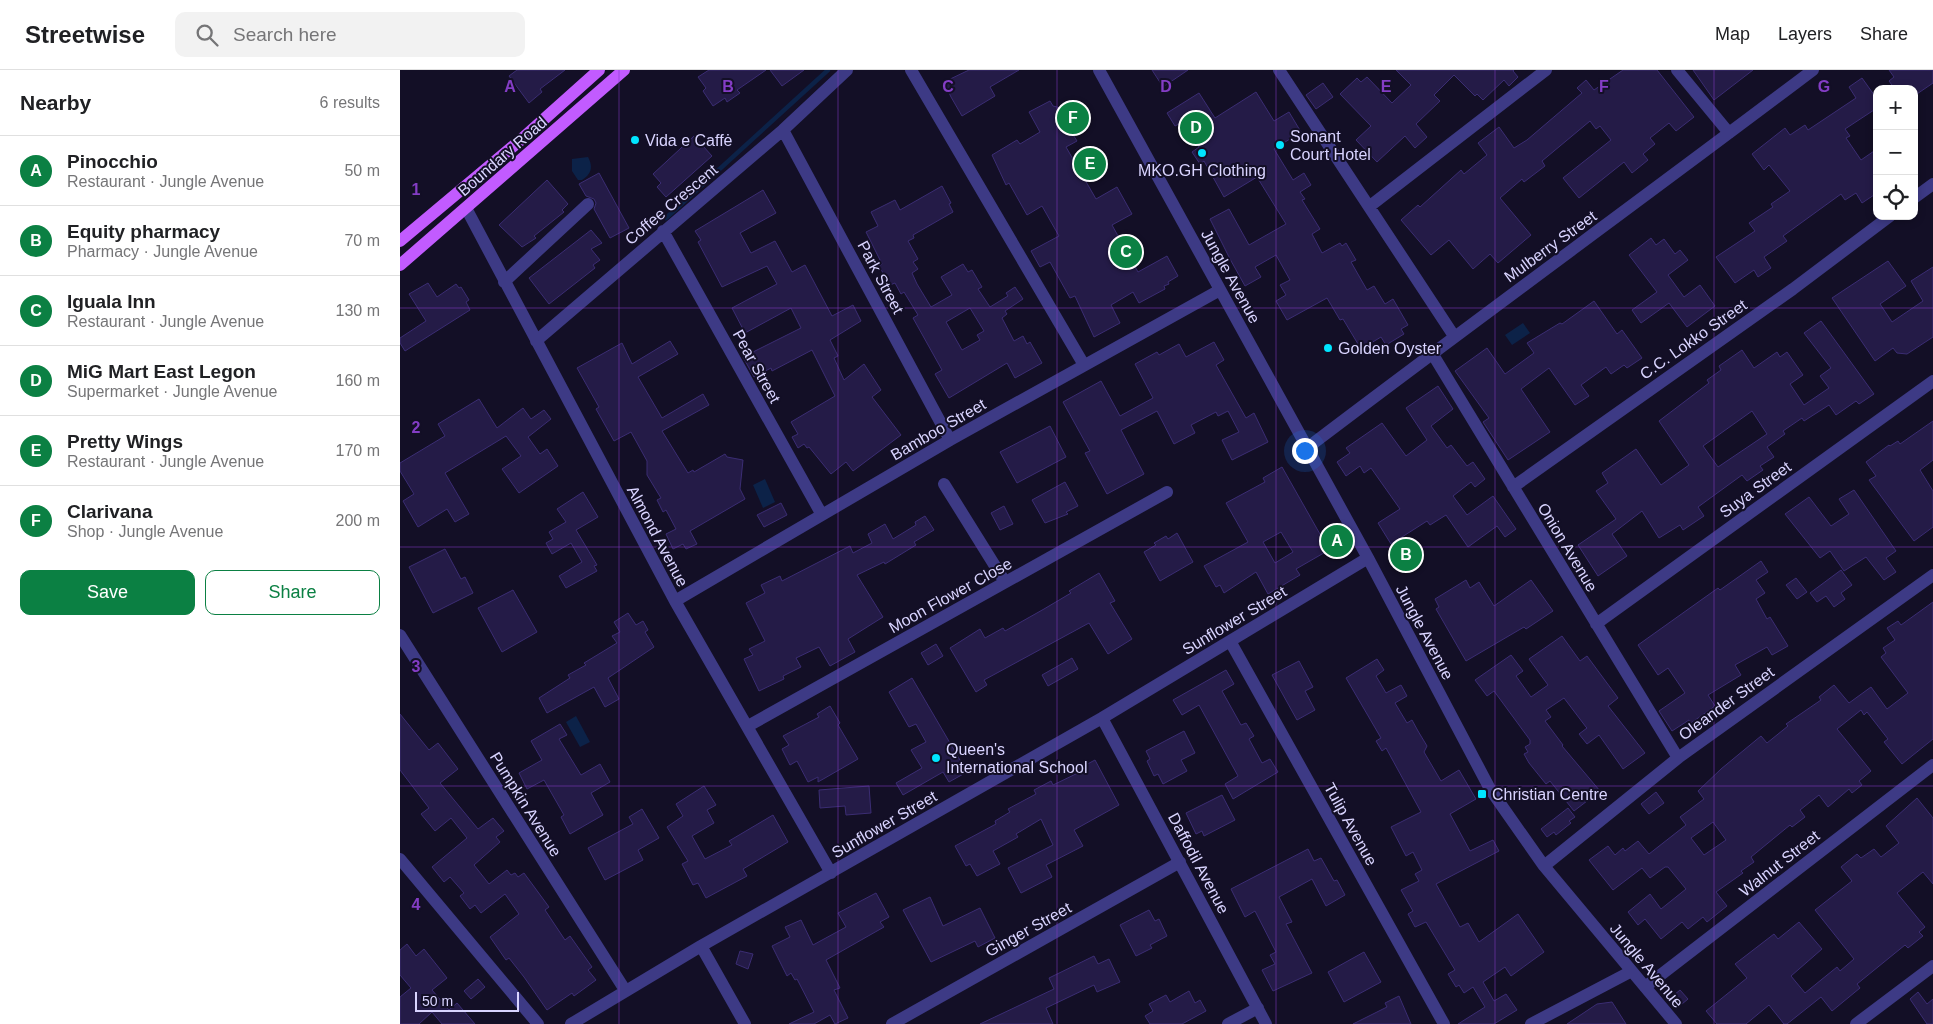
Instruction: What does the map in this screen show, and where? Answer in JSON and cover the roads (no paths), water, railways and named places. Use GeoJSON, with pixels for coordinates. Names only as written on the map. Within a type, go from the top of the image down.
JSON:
{"type":"FeatureCollection","features":[{"type":"Feature","properties":{"kind":"main road","name":"Boundary Road"},"geometry":{"type":"LineString","coordinates":[[400,240],[523,138],[599,70]]}},
{"type":"Feature","properties":{"kind":"main road","name":"Boundary Road"},"geometry":{"type":"LineString","coordinates":[[400,265],[624,70]]}},
{"type":"Feature","properties":{"kind":"street","name":"Coffee Crescent"},"geometry":{"type":"LineString","coordinates":[[536,341],[783,130],[847,70]]}},
{"type":"Feature","properties":{"kind":"street"},"geometry":{"type":"LineString","coordinates":[[911,70],[1084,365]]}},
{"type":"Feature","properties":{"kind":"street","name":"Jungle Avenue"},"geometry":{"type":"LineString","coordinates":[[1099,70],[1368,558],[1490,789],[1544,866],[1630,972],[1676,1024]]}},
{"type":"Feature","properties":{"kind":"street"},"geometry":{"type":"LineString","coordinates":[[1279,70],[1454,336]]}},
{"type":"Feature","properties":{"kind":"street"},"geometry":{"type":"LineString","coordinates":[[1370,206],[1546,70]]}},
{"type":"Feature","properties":{"kind":"street"},"geometry":{"type":"LineString","coordinates":[[1677,70],[1730,133]]}},
{"type":"Feature","properties":{"kind":"street","name":"Mulberry Street"},"geometry":{"type":"LineString","coordinates":[[1307,448],[1454,336],[1813,70]]}},
{"type":"Feature","properties":{"kind":"street","name":"Park Street"},"geometry":{"type":"LineString","coordinates":[[783,130],[950,440]]}},
{"type":"Feature","properties":{"kind":"street"},"geometry":{"type":"LineString","coordinates":[[1918,195],[1933,184]]}},
{"type":"Feature","properties":{"kind":"street"},"geometry":{"type":"LineString","coordinates":[[504,282],[588,204]]}},
{"type":"Feature","properties":{"kind":"street","name":"Almond Avenue"},"geometry":{"type":"LineString","coordinates":[[466,208],[674,601],[748,726],[831,873]]}},
{"type":"Feature","properties":{"kind":"street","name":"C.C. Lokko Street"},"geometry":{"type":"LineString","coordinates":[[1513,487],[1793,289],[1885,220]]}},
{"type":"Feature","properties":{"kind":"street","name":"Pear Street"},"geometry":{"type":"LineString","coordinates":[[663,232],[822,516]]}},
{"type":"Feature","properties":{"kind":"street","name":"Bamboo Street"},"geometry":{"type":"LineString","coordinates":[[674,601],[950,440],[1220,290]]}},
{"type":"Feature","properties":{"kind":"street","name":"Onion Avenue"},"geometry":{"type":"LineString","coordinates":[[1432,353],[1678,758]]}},
{"type":"Feature","properties":{"kind":"street","name":"Suya Street"},"geometry":{"type":"LineString","coordinates":[[1596,624],[1933,381]]}},
{"type":"Feature","properties":{"kind":"street"},"geometry":{"type":"LineString","coordinates":[[944,484],[1005,582]]}},
{"type":"Feature","properties":{"kind":"street","name":"Moon Flower Close"},"geometry":{"type":"LineString","coordinates":[[748,726],[1167,492]]}},
{"type":"Feature","properties":{"kind":"street","name":"Sunflower Street"},"geometry":{"type":"LineString","coordinates":[[571,1024],[701,946],[1102,718],[1368,558]]}},
{"type":"Feature","properties":{"kind":"street","name":"Oleander Street"},"geometry":{"type":"LineString","coordinates":[[1544,866],[1678,758],[1933,575]]}},
{"type":"Feature","properties":{"kind":"street","name":"Pumpkin Avenue"},"geometry":{"type":"LineString","coordinates":[[400,635],[625,990]]}},
{"type":"Feature","properties":{"kind":"street","name":"Tulip Avenue"},"geometry":{"type":"LineString","coordinates":[[1230,641],[1444,1024]]}},
{"type":"Feature","properties":{"kind":"street","name":"Daffodil Avenue"},"geometry":{"type":"LineString","coordinates":[[1102,718],[1266,1024]]}},
{"type":"Feature","properties":{"kind":"street","name":"Walnut Street"},"geometry":{"type":"LineString","coordinates":[[1645,987],[1933,766]]}},
{"type":"Feature","properties":{"kind":"street"},"geometry":{"type":"LineString","coordinates":[[400,859],[538,1024]]}},
{"type":"Feature","properties":{"kind":"street","name":"Ginger Street"},"geometry":{"type":"LineString","coordinates":[[892,1024],[1180,862]]}},
{"type":"Feature","properties":{"kind":"street"},"geometry":{"type":"LineString","coordinates":[[701,946],[745,1024]]}},
{"type":"Feature","properties":{"kind":"street"},"geometry":{"type":"LineString","coordinates":[[1856,1024],[1933,966]]}},
{"type":"Feature","properties":{"kind":"street"},"geometry":{"type":"LineString","coordinates":[[1530,1024],[1630,972]]}},
{"type":"Feature","properties":{"kind":"street"},"geometry":{"type":"LineString","coordinates":[[1228,1024],[1258,1008]]}},
{"type":"Feature","properties":{"kind":"water"},"geometry":{"type":"Polygon","coordinates":[[[588,157],[591,164],[590,172],[582,180],[578,180],[572,171],[572,159],[588,157]]]}},
{"type":"Feature","properties":{"kind":"water"},"geometry":{"type":"Polygon","coordinates":[[[1523,323],[1530,333],[1512,345],[1505,335],[1523,323]]]}},
{"type":"Feature","properties":{"kind":"water"},"geometry":{"type":"Polygon","coordinates":[[[765,479],[775,502],[763,508],[753,485],[765,479]]]}},
{"type":"Feature","properties":{"kind":"water"},"geometry":{"type":"Polygon","coordinates":[[[576,716],[590,742],[580,747],[566,722],[576,716]]]}},
{"type":"Feature","properties":{"kind":"waterway"},"geometry":{"type":"LineString","coordinates":[[666,218],[828,70]]}},
{"type":"Feature","properties":{"kind":"place","name":"Clarivana"},"geometry":{"type":"Point","coordinates":[1073,118]}},
{"type":"Feature","properties":{"kind":"place","name":"MiG Mart East Legon"},"geometry":{"type":"Point","coordinates":[1196,128]}},
{"type":"Feature","properties":{"kind":"place","name":"Vida e Caffė"},"geometry":{"type":"Point","coordinates":[635,140]}},
{"type":"Feature","properties":{"kind":"place","name":"Sonant Court Hotel"},"geometry":{"type":"Point","coordinates":[1280,145]}},
{"type":"Feature","properties":{"kind":"place","name":"MKO.GH Clothing"},"geometry":{"type":"Point","coordinates":[1202,153]}},
{"type":"Feature","properties":{"kind":"place","name":"Pretty Wings"},"geometry":{"type":"Point","coordinates":[1090,164]}},
{"type":"Feature","properties":{"kind":"place","name":"Iguala Inn"},"geometry":{"type":"Point","coordinates":[1126,252]}},
{"type":"Feature","properties":{"kind":"place","name":"Golden Oyster"},"geometry":{"type":"Point","coordinates":[1328,348]}},
{"type":"Feature","properties":{"kind":"place","name":"Pinocchio"},"geometry":{"type":"Point","coordinates":[1337,541]}},
{"type":"Feature","properties":{"kind":"place","name":"Equity pharmacy"},"geometry":{"type":"Point","coordinates":[1406,555]}},
{"type":"Feature","properties":{"kind":"place","name":"Queen's International School"},"geometry":{"type":"Point","coordinates":[936,758]}},
{"type":"Feature","properties":{"kind":"place","name":"Christian Centre"},"geometry":{"type":"Point","coordinates":[1482,794]}}]}
